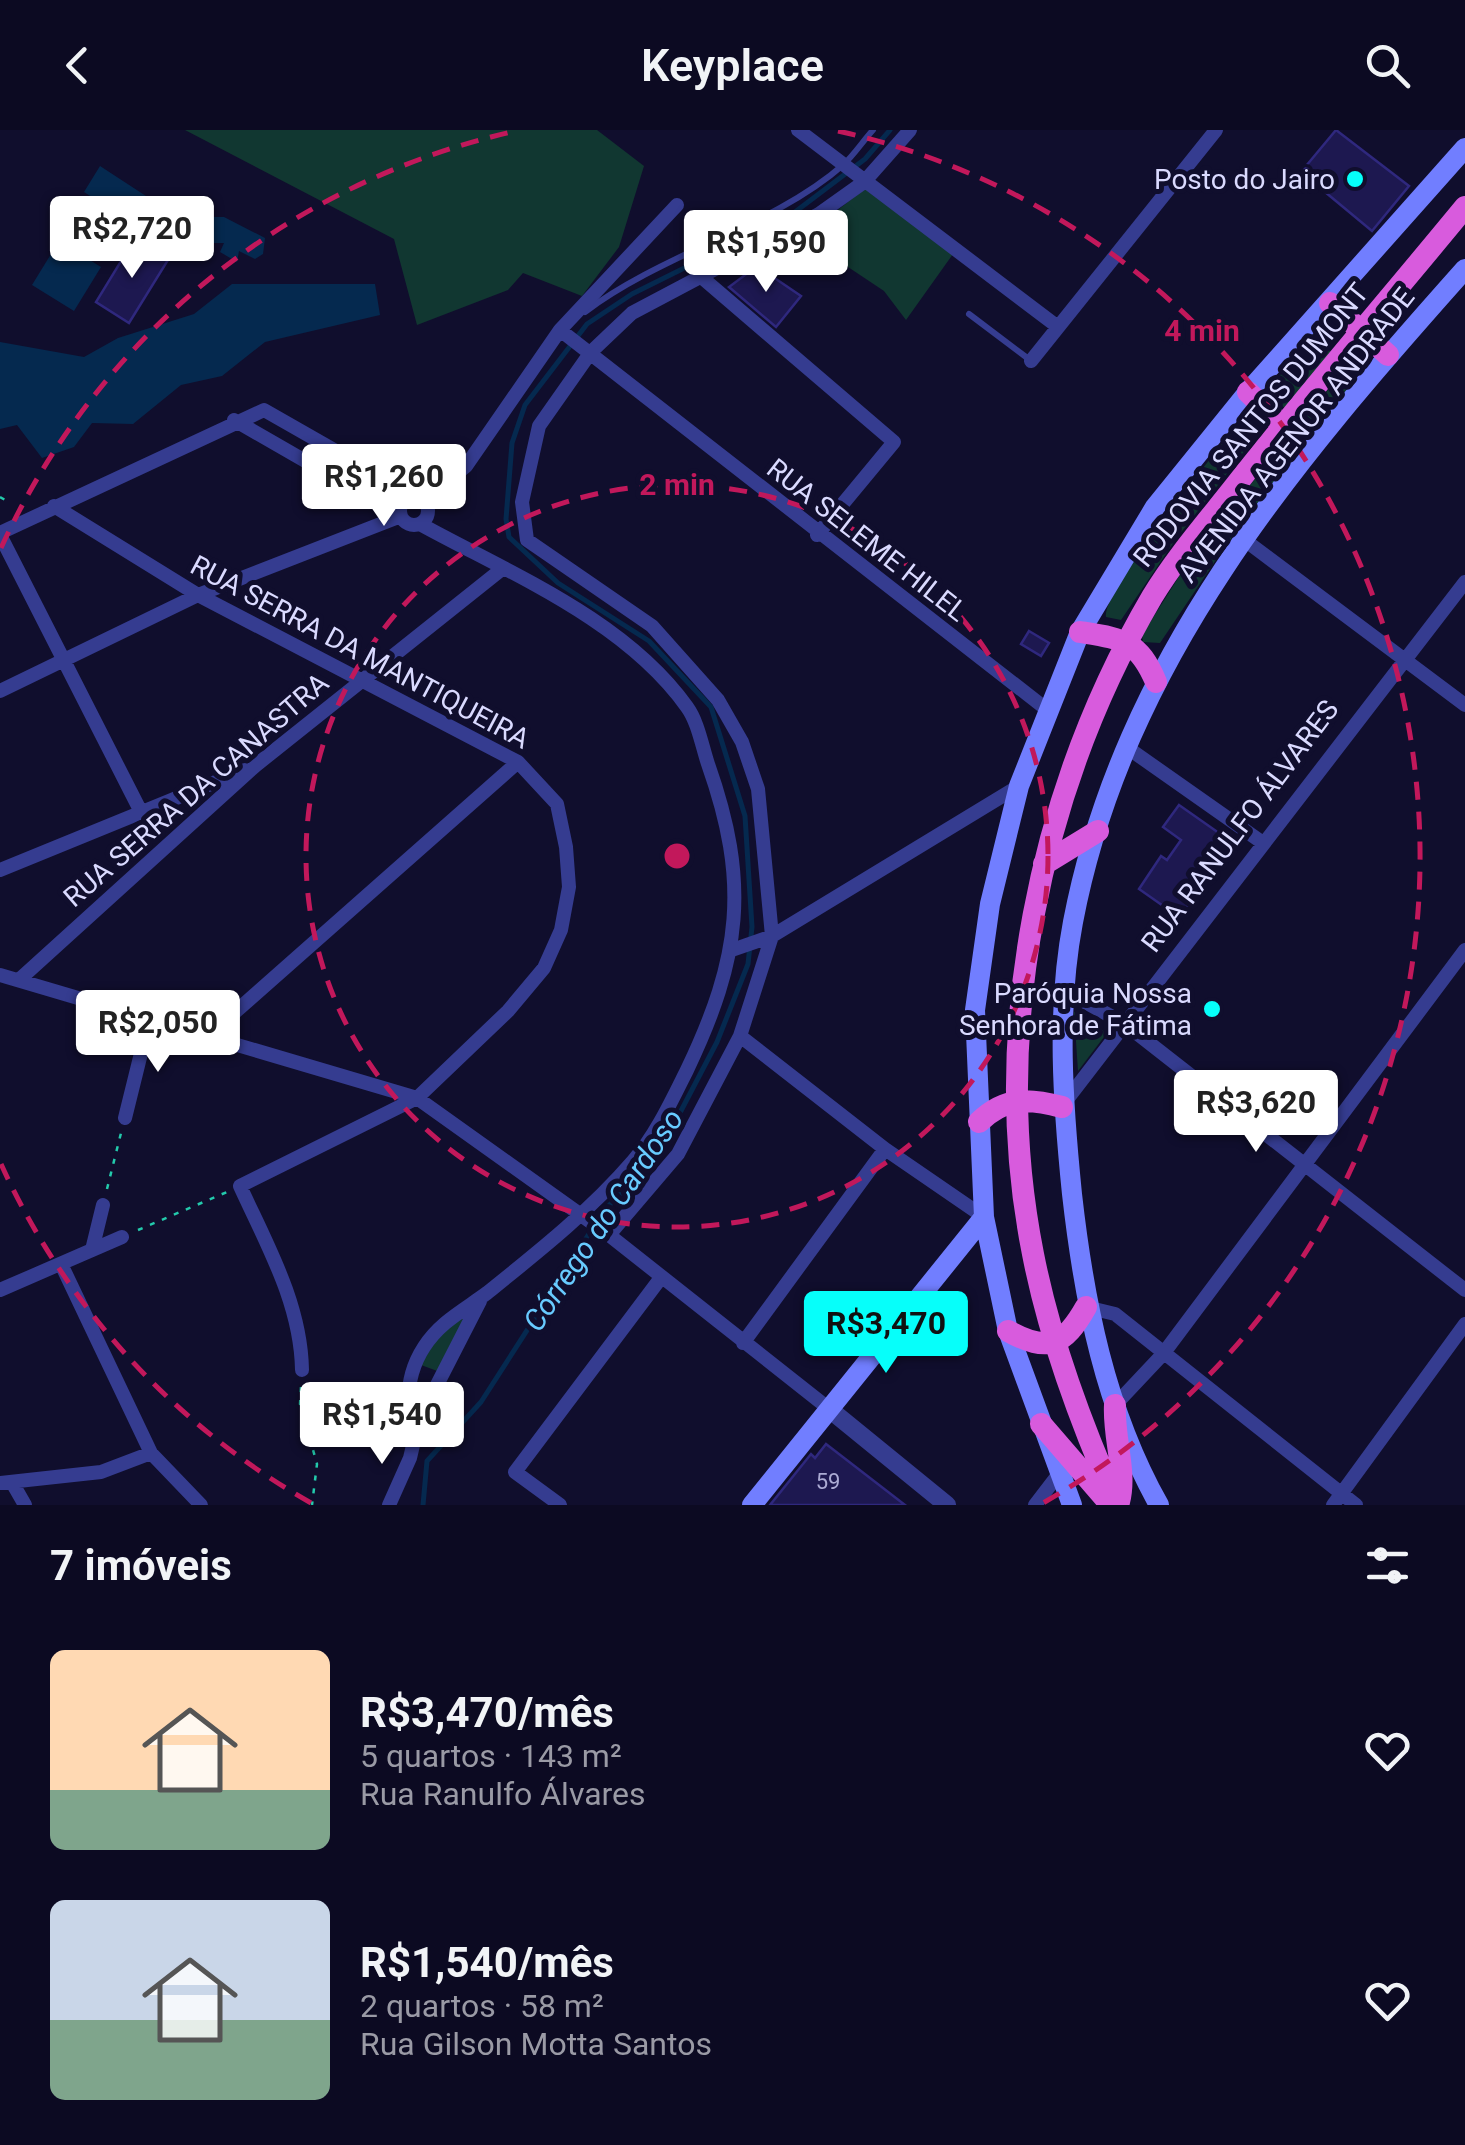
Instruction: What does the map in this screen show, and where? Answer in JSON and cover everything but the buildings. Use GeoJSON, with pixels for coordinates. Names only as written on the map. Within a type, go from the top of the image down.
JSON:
{"type":"FeatureCollection","features":[{"type":"Feature","properties":{"kind":"highway","name":"RODOVIA SANTOS DUMONT"},"geometry":{"type":"LineString","coordinates":[[1116,1505],[1078,1416],[1056,1343],[1033,1254],[1022,1180],[1018,1040],[1044,864],[1095,713],[1129,642],[1178,560],[1283,426],[1461,219]]}},
{"type":"Feature","properties":{"kind":"highway"},"geometry":{"type":"LineString","coordinates":[[1330,304],[1388,356]]}},
{"type":"Feature","properties":{"kind":"highway"},"geometry":{"type":"LineString","coordinates":[[1248,392],[1283,426]]}},
{"type":"Feature","properties":{"kind":"highway"},"geometry":{"type":"LineString","coordinates":[[1080,632],[1129,642],[1147,662],[1156,682]]}},
{"type":"Feature","properties":{"kind":"highway"},"geometry":{"type":"LineString","coordinates":[[1044,864],[1098,831]]}},
{"type":"Feature","properties":{"kind":"highway"},"geometry":{"type":"LineString","coordinates":[[979,1122],[997,1106],[1018,1100],[1062,1106]]}},
{"type":"Feature","properties":{"kind":"highway"},"geometry":{"type":"LineString","coordinates":[[1008,1331],[1031,1343],[1056,1343],[1073,1330],[1086,1307]]}},
{"type":"Feature","properties":{"kind":"highway"},"geometry":{"type":"LineString","coordinates":[[1041,1424],[1116,1505],[1122,1489],[1114,1431],[1115,1405]]}},
{"type":"Feature","properties":{"kind":"main road","name":"AVENIDA AGENOR ANDRADE"},"geometry":{"type":"LineString","coordinates":[[1072,1505],[1058,1476],[1008,1331],[984,1217],[975,1010],[990,904],[1019,786],[1080,632],[1155,506],[1248,392],[1465,148]]}},
{"type":"Feature","properties":{"kind":"main road","name":"AVENIDA AGENOR ANDRADE"},"geometry":{"type":"LineString","coordinates":[[1159,1505],[1115,1405],[1086,1307],[1062,1106],[1072,923],[1126,746],[1194,608],[1242,538],[1388,356],[1465,269]]}},
{"type":"Feature","properties":{"kind":"main road"},"geometry":{"type":"LineString","coordinates":[[752,1505],[984,1217]]}},
{"type":"Feature","properties":{"kind":"street"},"geometry":{"type":"LineString","coordinates":[[798,130],[1058,327]]}},
{"type":"Feature","properties":{"kind":"street"},"geometry":{"type":"LineString","coordinates":[[609,1236],[678,1154],[740,1036],[772,936],[758,789],[742,742],[718,700],[652,626],[601,588],[535,549],[523,530],[522,502],[539,426],[590,352],[632,313],[819,214],[864,182],[910,130]]}},
{"type":"Feature","properties":{"kind":"street"},"geometry":{"type":"LineString","coordinates":[[1030,361],[1216,130]]}},
{"type":"Feature","properties":{"kind":"street"},"geometry":{"type":"LineString","coordinates":[[402,516],[404,503],[422,500],[466,466],[560,330],[677,205]]}},
{"type":"Feature","properties":{"kind":"street"},"geometry":{"type":"LineString","coordinates":[[699,275],[894,442],[818,535]]}},
{"type":"Feature","properties":{"kind":"street","name":"RUA SELEME HILEL"},"geometry":{"type":"LineString","coordinates":[[560,330],[818,535],[1050,712]]}},
{"type":"Feature","properties":{"kind":"street"},"geometry":{"type":"LineString","coordinates":[[140,810],[0,534],[234,420],[264,410],[422,500],[428,513],[420,524]]}},
{"type":"Feature","properties":{"kind":"street"},"geometry":{"type":"LineString","coordinates":[[234,420],[408,523],[420,524],[603,628],[649,666],[689,709],[726,815],[737,889],[732,950],[715,1007],[670,1103],[636,1158],[582,1215],[439,1326],[412,1369],[407,1416],[414,1441]]}},
{"type":"Feature","properties":{"kind":"street","name":"RUA SERRA DA MANTIQUEIRA"},"geometry":{"type":"LineString","coordinates":[[54,506],[198,595],[518,762],[557,804],[568,887],[560,930],[544,968],[508,1011],[417,1098],[240,1186]]}},
{"type":"Feature","properties":{"kind":"street"},"geometry":{"type":"LineString","coordinates":[[0,690],[198,595],[402,516]]}},
{"type":"Feature","properties":{"kind":"street"},"geometry":{"type":"LineString","coordinates":[[1242,538],[1465,706]]}},
{"type":"Feature","properties":{"kind":"street","name":"RUA SERRA DA CANASTRA"},"geometry":{"type":"LineString","coordinates":[[20,979],[255,766],[502,569]]}},
{"type":"Feature","properties":{"kind":"street","name":"RUA RANULFO ÁLVARES"},"geometry":{"type":"LineString","coordinates":[[1062,1106],[1403,657],[1465,582]]}},
{"type":"Feature","properties":{"kind":"street"},"geometry":{"type":"LineString","coordinates":[[1126,746],[1263,843]]}},
{"type":"Feature","properties":{"kind":"street"},"geometry":{"type":"LineString","coordinates":[[208,1036],[518,762]]}},
{"type":"Feature","properties":{"kind":"street"},"geometry":{"type":"LineString","coordinates":[[0,870],[255,766]]}},
{"type":"Feature","properties":{"kind":"street"},"geometry":{"type":"LineString","coordinates":[[732,950],[772,936],[1019,786]]}},
{"type":"Feature","properties":{"kind":"street"},"geometry":{"type":"LineString","coordinates":[[1115,1405],[1163,1354],[1302,1163],[1465,950]]}},
{"type":"Feature","properties":{"kind":"street"},"geometry":{"type":"LineString","coordinates":[[0,975],[417,1098],[582,1215],[947,1505]]}},
{"type":"Feature","properties":{"kind":"street"},"geometry":{"type":"LineString","coordinates":[[1067,992],[1125,1024],[1465,1290]]}},
{"type":"Feature","properties":{"kind":"street"},"geometry":{"type":"LineString","coordinates":[[125,1118],[150,1021]]}},
{"type":"Feature","properties":{"kind":"street"},"geometry":{"type":"LineString","coordinates":[[740,1036],[885,1149],[984,1217]]}},
{"type":"Feature","properties":{"kind":"street"},"geometry":{"type":"LineString","coordinates":[[743,1343],[885,1149]]}},
{"type":"Feature","properties":{"kind":"street"},"geometry":{"type":"LineString","coordinates":[[240,1186],[286,1289],[298,1328],[302,1370]]}},
{"type":"Feature","properties":{"kind":"street"},"geometry":{"type":"LineString","coordinates":[[92,1250],[103,1205]]}},
{"type":"Feature","properties":{"kind":"street"},"geometry":{"type":"LineString","coordinates":[[0,1290],[122,1237]]}},
{"type":"Feature","properties":{"kind":"street"},"geometry":{"type":"LineString","coordinates":[[62,1266],[151,1452],[201,1505]]}},
{"type":"Feature","properties":{"kind":"street"},"geometry":{"type":"LineString","coordinates":[[560,1505],[516,1472],[660,1278]]}},
{"type":"Feature","properties":{"kind":"street"},"geometry":{"type":"LineString","coordinates":[[388,1505],[419,1420],[482,1296]]}},
{"type":"Feature","properties":{"kind":"street"},"geometry":{"type":"LineString","coordinates":[[1086,1307],[1115,1314],[1337,1499],[1356,1505]]}},
{"type":"Feature","properties":{"kind":"street"},"geometry":{"type":"LineString","coordinates":[[1337,1499],[1465,1324]]}},
{"type":"Feature","properties":{"kind":"street"},"geometry":{"type":"LineString","coordinates":[[6,1483],[101,1472],[151,1452]]}},
{"type":"Feature","properties":{"kind":"street"},"geometry":{"type":"LineString","coordinates":[[1035,1505],[1058,1476]]}},
{"type":"Feature","properties":{"kind":"street"},"geometry":{"type":"LineString","coordinates":[[6,1483],[25,1505]]}},
{"type":"Feature","properties":{"kind":"lane"},"geometry":{"type":"LineString","coordinates":[[560,330],[642,273],[786,204],[842,166],[873,130]]}},
{"type":"Feature","properties":{"kind":"lane"},"geometry":{"type":"LineString","coordinates":[[969,314],[1030,361]]}},
{"type":"Feature","properties":{"kind":"path"},"geometry":{"type":"LineString","coordinates":[[0,496],[7,501]]}},
{"type":"Feature","properties":{"kind":"path"},"geometry":{"type":"LineString","coordinates":[[103,1205],[125,1118]]}},
{"type":"Feature","properties":{"kind":"path"},"geometry":{"type":"LineString","coordinates":[[122,1237],[240,1186]]}},
{"type":"Feature","properties":{"kind":"path"},"geometry":{"type":"LineString","coordinates":[[302,1370],[300,1404],[316,1464],[312,1505]]}},
{"type":"Feature","properties":{"kind":"green space"},"geometry":{"type":"Polygon","coordinates":[[[185,130],[597,130],[644,166],[619,247],[582,296],[523,273],[508,290],[417,325],[394,239],[185,130]]]}},
{"type":"Feature","properties":{"kind":"green space"},"geometry":{"type":"Polygon","coordinates":[[[866,188],[953,254],[906,320],[884,291],[803,237],[866,188]]]}},
{"type":"Feature","properties":{"kind":"green space"},"geometry":{"type":"Polygon","coordinates":[[[1314,334],[1323,338],[1331,353],[1286,408],[1266,399],[1268,390],[1314,334]]]}},
{"type":"Feature","properties":{"kind":"green space"},"geometry":{"type":"Polygon","coordinates":[[[1347,378],[1352,385],[1350,393],[1226,545],[1160,643],[1143,642],[1142,635],[1192,556],[1336,380],[1347,378]]]}},
{"type":"Feature","properties":{"kind":"green space"},"geometry":{"type":"Polygon","coordinates":[[[1251,415],[1262,420],[1263,427],[1176,539],[1121,620],[1106,617],[1122,579],[1141,550],[1242,419],[1251,415]]]}},
{"type":"Feature","properties":{"kind":"green space"},"geometry":{"type":"Polygon","coordinates":[[[1074,1012],[1107,1033],[1078,1071],[1074,1012]]]}},
{"type":"Feature","properties":{"kind":"green space"},"geometry":{"type":"Polygon","coordinates":[[[470,1311],[440,1372],[421,1365],[441,1330],[470,1311]]]}},
{"type":"Feature","properties":{"kind":"water"},"geometry":{"type":"Polygon","coordinates":[[[100,166],[146,196],[130,222],[84,192],[100,166]]]}},
{"type":"Feature","properties":{"kind":"water"},"geometry":{"type":"Polygon","coordinates":[[[213,217],[224,217],[265,238],[263,254],[255,259],[239,251],[237,262],[220,252],[224,243],[211,243],[205,226],[213,217]]]}},
{"type":"Feature","properties":{"kind":"water"},"geometry":{"type":"Polygon","coordinates":[[[59,241],[101,267],[74,311],[32,285],[59,241]]]}},
{"type":"Feature","properties":{"kind":"water"},"geometry":{"type":"Polygon","coordinates":[[[232,284],[375,284],[380,315],[265,342],[222,376],[181,385],[133,424],[92,423],[74,447],[42,458],[17,425],[0,429],[0,342],[84,357],[118,338],[194,314],[232,284]]]}},
{"type":"Feature","properties":{"kind":"waterway","name":"Córrego do Cardoso"},"geometry":{"type":"LineString","coordinates":[[423,1505],[427,1461],[481,1402],[603,1212],[646,1166],[672,1128],[717,1042],[748,964],[752,927],[745,816],[711,707],[649,641],[558,583],[509,537],[506,519],[512,443],[525,405],[587,324],[632,294],[791,215],[865,159],[890,130]]}},
{"type":"Feature","properties":{"kind":"place","name":"Posto do Jairo"},"geometry":{"type":"Point","coordinates":[1355,179]}},
{"type":"Feature","properties":{"kind":"place","name":"Paróquia Nossa Senhora de Fátima"},"geometry":{"type":"Point","coordinates":[1212,1009]}}]}
